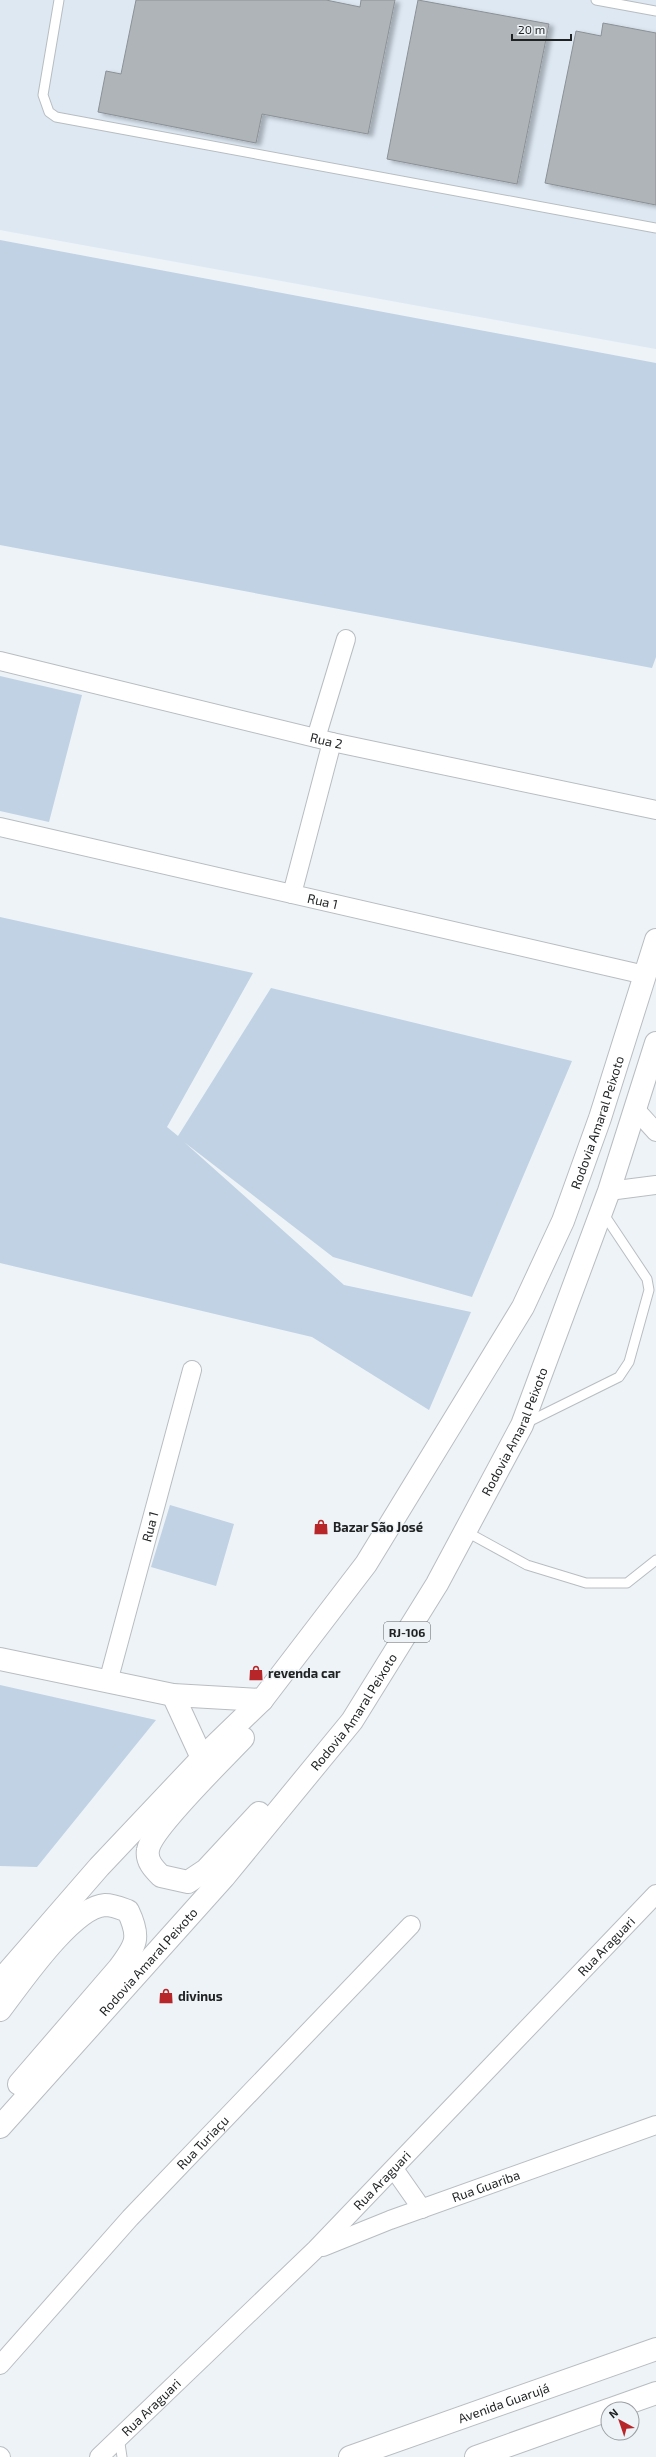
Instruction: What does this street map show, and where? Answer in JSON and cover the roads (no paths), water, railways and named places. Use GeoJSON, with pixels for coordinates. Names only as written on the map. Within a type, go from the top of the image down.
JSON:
{"type":"FeatureCollection","features":[{"type":"Feature","properties":{"kind":"main road","name":"Rodovia Amaral Peixoto"},"geometry":{"type":"LineString","coordinates":[[0,1981],[99,1866],[202,1758],[262,1700],[349,1586],[374,1550],[523,1307],[563,1221],[600,1118],[656,940]]}},
{"type":"Feature","properties":{"kind":"main road","name":"Rodovia Amaral Peixoto"},"geometry":{"type":"LineString","coordinates":[[0,2127],[224,1877],[352,1721],[437,1584],[522,1425],[602,1212],[636,1110],[656,1043]]}},
{"type":"Feature","properties":{"kind":"main road"},"geometry":{"type":"LineString","coordinates":[[349,1586],[338,1621],[289,1688],[173,1812],[155,1837],[148,1849],[148,1859],[161,1876],[188,1882],[206,1870],[262,1810],[347,1704],[419,1591],[454,1552]]}},
{"type":"Feature","properties":{"kind":"main road"},"geometry":{"type":"LineString","coordinates":[[0,1659],[172,1695],[262,1700]]}},
{"type":"Feature","properties":{"kind":"main road"},"geometry":{"type":"LineString","coordinates":[[172,1695],[202,1758]]}},
{"type":"Feature","properties":{"kind":"main road"},"geometry":{"type":"LineString","coordinates":[[0,2010],[35,1964],[69,1926],[89,1911],[103,1905],[115,1906],[128,1911],[136,1928],[133,1949],[119,1968],[0,2106]]}},
{"type":"Feature","properties":{"kind":"main road","name":"Avenida Guarujá"},"geometry":{"type":"LineString","coordinates":[[350,2457],[656,2349]]}},
{"type":"Feature","properties":{"kind":"main road"},"geometry":{"type":"LineString","coordinates":[[634,2401],[656,2393]]}},
{"type":"Feature","properties":{"kind":"main road"},"geometry":{"type":"LineString","coordinates":[[476,2457],[600,2413]]}},
{"type":"Feature","properties":{"kind":"street"},"geometry":{"type":"LineString","coordinates":[[292,894],[346,639]]}},
{"type":"Feature","properties":{"kind":"street","name":"Rua 2"},"geometry":{"type":"LineString","coordinates":[[0,661],[324,740],[656,810]]}},
{"type":"Feature","properties":{"kind":"street","name":"Rua 1"},"geometry":{"type":"LineString","coordinates":[[0,827],[645,975]]}},
{"type":"Feature","properties":{"kind":"street"},"geometry":{"type":"LineString","coordinates":[[636,1110],[656,1132]]}},
{"type":"Feature","properties":{"kind":"street"},"geometry":{"type":"LineString","coordinates":[[609,1191],[656,1185]]}},
{"type":"Feature","properties":{"kind":"street","name":"Rua 1"},"geometry":{"type":"LineString","coordinates":[[108,1682],[192,1370]]}},
{"type":"Feature","properties":{"kind":"street","name":"Rua Araguari"},"geometry":{"type":"LineString","coordinates":[[100,2457],[119,2436],[316,2249],[656,1894]]}},
{"type":"Feature","properties":{"kind":"street","name":"Rua Turiaçu"},"geometry":{"type":"LineString","coordinates":[[0,2365],[130,2218],[411,1925]]}},
{"type":"Feature","properties":{"kind":"street","name":"Rua Guariba"},"geometry":{"type":"LineString","coordinates":[[316,2249],[422,2209],[656,2125]]}},
{"type":"Feature","properties":{"kind":"street"},"geometry":{"type":"LineString","coordinates":[[394,2169],[422,2209]]}},
{"type":"Feature","properties":{"kind":"lane"},"geometry":{"type":"LineString","coordinates":[[59,0],[44,96],[49,112],[56,117],[656,228]]}},
{"type":"Feature","properties":{"kind":"lane"},"geometry":{"type":"LineString","coordinates":[[596,0],[656,11]]}},
{"type":"Feature","properties":{"kind":"lane"},"geometry":{"type":"LineString","coordinates":[[522,1425],[606,1386],[619,1377],[629,1362],[649,1290],[647,1279],[602,1212]]}},
{"type":"Feature","properties":{"kind":"lane"},"geometry":{"type":"LineString","coordinates":[[466,1531],[527,1565],[586,1583],[627,1583],[656,1560]]}},
{"type":"Feature","properties":{"kind":"lane"},"geometry":{"type":"LineString","coordinates":[[119,2436],[122,2457]]}},
{"type":"Feature","properties":{"kind":"place","name":"Bazar São José"},"geometry":{"type":"Point","coordinates":[321,1527]}},
{"type":"Feature","properties":{"kind":"place","name":"revenda car"},"geometry":{"type":"Point","coordinates":[256,1673]}},
{"type":"Feature","properties":{"kind":"place","name":"divinus"},"geometry":{"type":"Point","coordinates":[166,1996]}}]}
